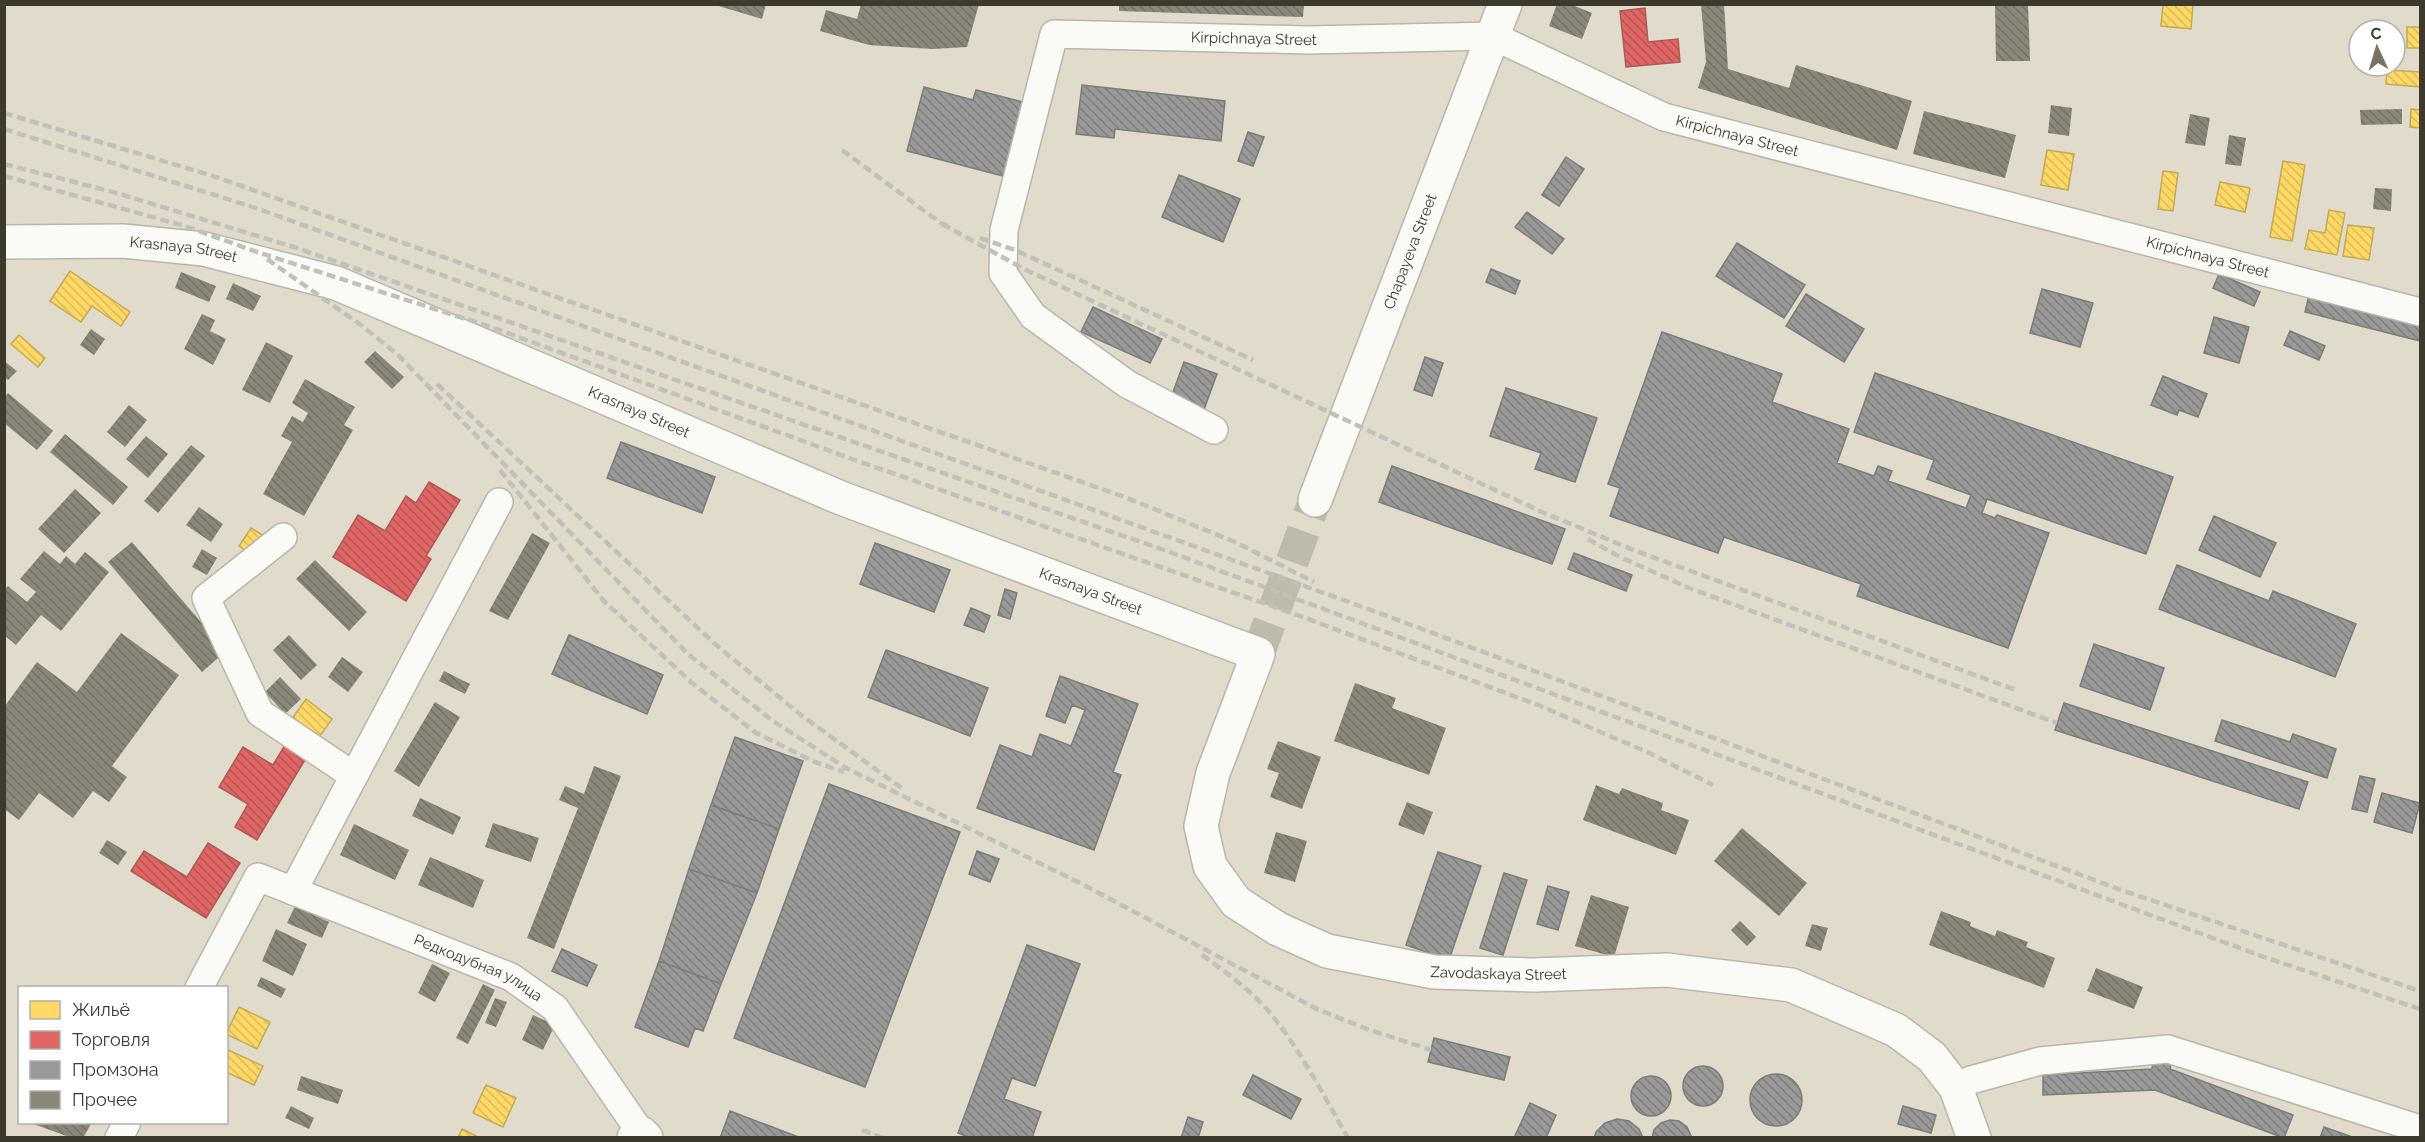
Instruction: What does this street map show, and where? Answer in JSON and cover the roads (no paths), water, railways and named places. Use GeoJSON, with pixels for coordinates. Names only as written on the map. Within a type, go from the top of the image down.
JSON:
{"type":"FeatureCollection","features":[{"type":"Feature","properties":{"kind":"main road","name":"Chapayeva Street"},"geometry":{"type":"LineString","coordinates":[[1315,500],[1505,4]]}},
{"type":"Feature","properties":{"kind":"main road","name":"Krasnaya Street"},"geometry":{"type":"LineString","coordinates":[[4,242],[123,241],[204,249],[336,283],[841,498],[1258,654]]}},
{"type":"Feature","properties":{"kind":"main road","name":"Zavodaskaya Street"},"geometry":{"type":"LineString","coordinates":[[1258,654],[1213,773],[1201,826],[1210,866],[1236,902],[1278,929],[1327,951],[1434,972],[1534,975],[1667,970],[1791,985],[1896,1030],[1932,1057],[1956,1088],[1974,1137]]}},
{"type":"Feature","properties":{"kind":"street","name":"Kirpichnaya Street"},"geometry":{"type":"LineString","coordinates":[[1214,430],[1127,384],[1034,316],[1003,273],[1004,230],[1054,34],[1308,40],[1494,36],[1664,117],[2421,312]]}},
{"type":"Feature","properties":{"kind":"street"},"geometry":{"type":"LineString","coordinates":[[293,891],[499,502]]}},
{"type":"Feature","properties":{"kind":"street"},"geometry":{"type":"LineString","coordinates":[[283,537],[206,598],[260,713],[354,777]]}},
{"type":"Feature","properties":{"kind":"street","name":"Редкодубная улица"},"geometry":{"type":"LineString","coordinates":[[200,986],[258,878],[511,977],[555,1008],[640,1136]]}},
{"type":"Feature","properties":{"kind":"street"},"geometry":{"type":"LineString","coordinates":[[1956,1088],[1971,1080],[2040,1061],[2168,1049],[2421,1129]]}},
{"type":"Feature","properties":{"kind":"tunnel"},"geometry":{"type":"LineString","coordinates":[[1258,654],[1315,500]]}},
{"type":"Feature","properties":{"kind":"railway"},"geometry":{"type":"LineString","coordinates":[[4,113],[213,176],[1122,496],[1235,542],[1314,582]]}},
{"type":"Feature","properties":{"kind":"railway"},"geometry":{"type":"LineString","coordinates":[[4,129],[253,207],[1371,610],[2121,890],[2420,991]]}},
{"type":"Feature","properties":{"kind":"railway"},"geometry":{"type":"LineString","coordinates":[[842,150],[942,224],[949,226]]}},
{"type":"Feature","properties":{"kind":"railway"},"geometry":{"type":"LineString","coordinates":[[4,164],[113,192],[297,248],[1164,550],[2264,957],[2420,1009]]}},
{"type":"Feature","properties":{"kind":"railway"},"geometry":{"type":"LineString","coordinates":[[4,176],[185,226],[257,252],[491,327],[852,459],[1303,617],[1543,707],[1649,753],[1713,785]]}},
{"type":"Feature","properties":{"kind":"railway"},"geometry":{"type":"LineString","coordinates":[[942,224],[1024,269],[1544,513],[1636,551],[2016,690]]}},
{"type":"Feature","properties":{"kind":"railway"},"geometry":{"type":"LineString","coordinates":[[980,238],[1015,250],[1253,360]]}},
{"type":"Feature","properties":{"kind":"railway"},"geometry":{"type":"LineString","coordinates":[[267,259],[361,325],[397,354],[688,654],[773,721],[846,768],[1082,884],[1317,1009],[1367,1029],[1431,1050]]}},
{"type":"Feature","properties":{"kind":"railway"},"geometry":{"type":"LineString","coordinates":[[437,384],[715,644],[801,715],[903,789]]}},
{"type":"Feature","properties":{"kind":"railway"},"geometry":{"type":"LineString","coordinates":[[500,470],[604,601],[692,683],[756,733],[815,762],[844,772]]}},
{"type":"Feature","properties":{"kind":"railway"},"geometry":{"type":"LineString","coordinates":[[1588,539],[1618,556],[1689,588],[2057,723]]}},
{"type":"Feature","properties":{"kind":"railway"},"geometry":{"type":"LineString","coordinates":[[1202,955],[1250,992],[1275,1019],[1304,1062],[1348,1138]]}},
{"type":"Feature","properties":{"kind":"railway"},"geometry":{"type":"LineString","coordinates":[[862,1130],[883,1138]]}}]}
